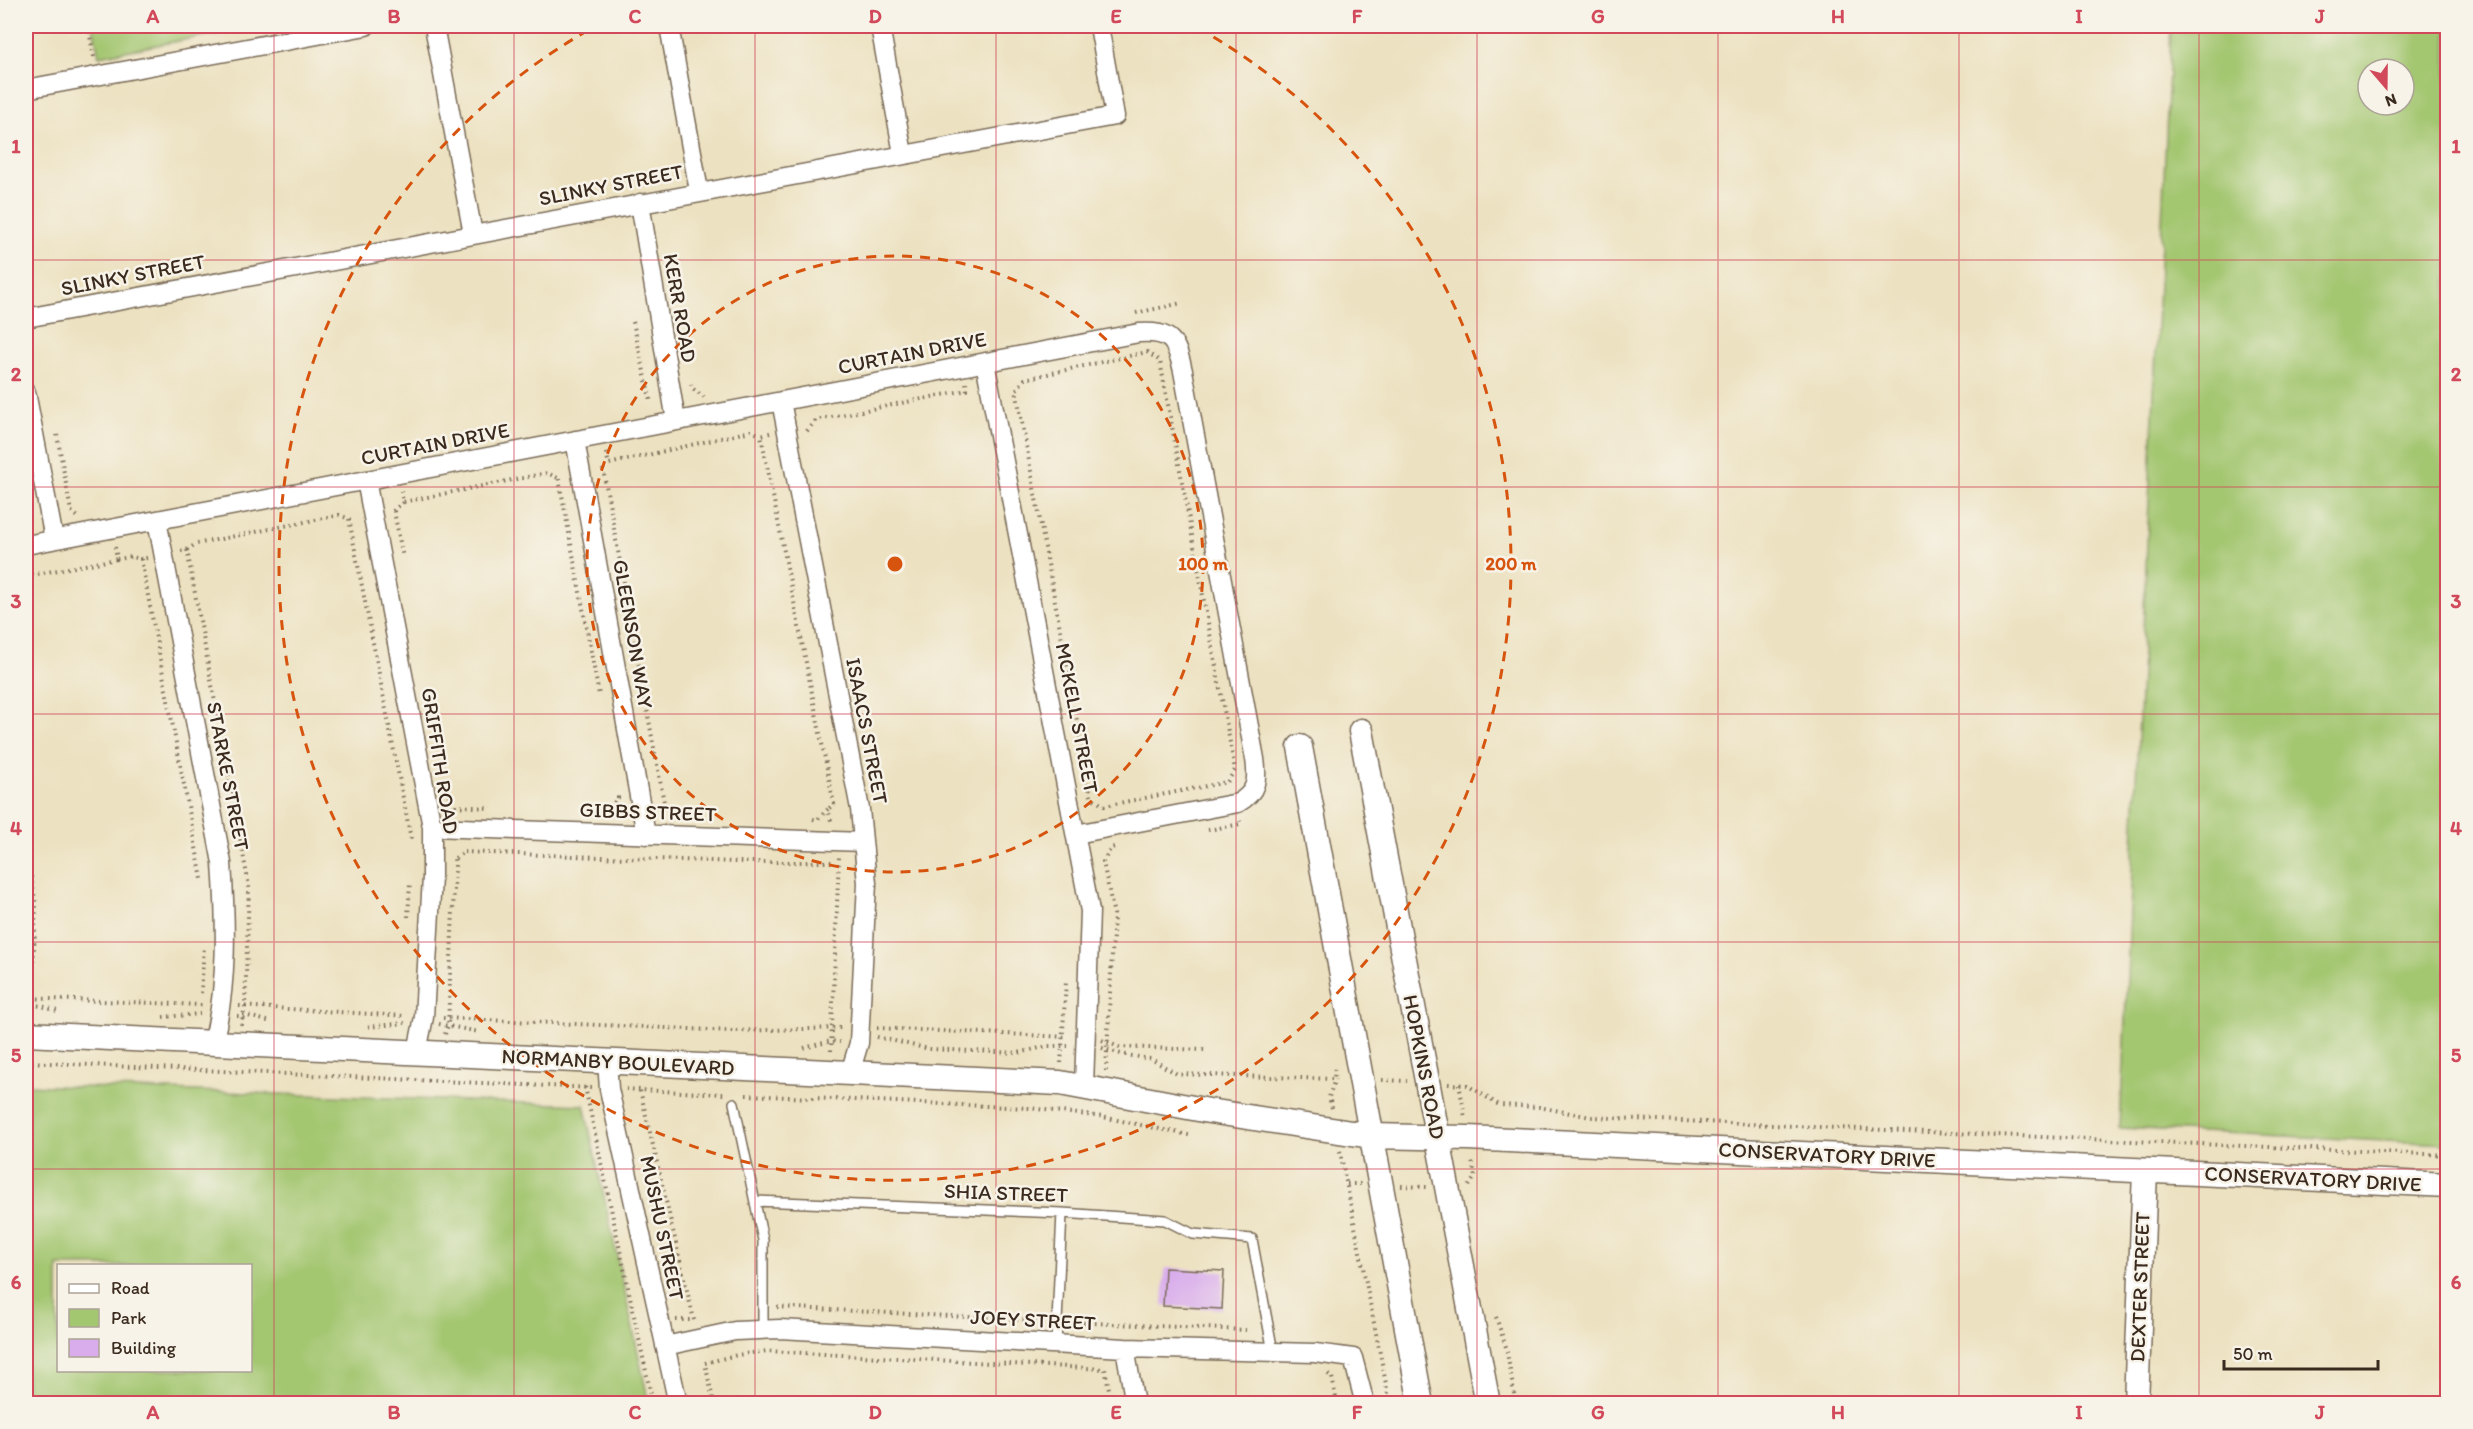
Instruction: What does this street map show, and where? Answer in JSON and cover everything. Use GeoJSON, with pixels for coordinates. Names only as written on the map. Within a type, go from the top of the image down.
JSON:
{"type":"FeatureCollection","features":[{"type":"Feature","properties":{"kind":"street"},"geometry":{"type":"LineString","coordinates":[[26,89],[366,26]]}},
{"type":"Feature","properties":{"kind":"street"},"geometry":{"type":"LineString","coordinates":[[434,26],[473,234]]}},
{"type":"Feature","properties":{"kind":"street"},"geometry":{"type":"LineString","coordinates":[[669,26],[699,192]]}},
{"type":"Feature","properties":{"kind":"street"},"geometry":{"type":"LineString","coordinates":[[880,26],[903,154]]}},
{"type":"Feature","properties":{"kind":"street","name":"SLINKY STREET"},"geometry":{"type":"LineString","coordinates":[[26,318],[1114,116],[1099,26]]}},
{"type":"Feature","properties":{"kind":"street","name":"KERR ROAD"},"geometry":{"type":"LineString","coordinates":[[640,203],[676,421]]}},
{"type":"Feature","properties":{"kind":"street","name":"CURTAIN DRIVE"},"geometry":{"type":"LineString","coordinates":[[26,545],[1139,333],[1162,334],[1171,338],[1183,371],[1255,759],[1257,782],[1254,791],[1238,803]]}},
{"type":"Feature","properties":{"kind":"street","name":"MCKELL STREET"},"geometry":{"type":"LineString","coordinates":[[985,362],[1090,911],[1084,1086]]}},
{"type":"Feature","properties":{"kind":"street"},"geometry":{"type":"LineString","coordinates":[[26,392],[54,540]]}},
{"type":"Feature","properties":{"kind":"street","name":"ISAACS STREET"},"geometry":{"type":"LineString","coordinates":[[781,401],[860,809],[867,883],[859,1043],[850,1072]]}},
{"type":"Feature","properties":{"kind":"street","name":"GLEENSON WAY"},"geometry":{"type":"LineString","coordinates":[[575,441],[646,835]]}},
{"type":"Feature","properties":{"kind":"street","name":"GRIFFITH ROAD"},"geometry":{"type":"LineString","coordinates":[[366,480],[432,827],[432,877],[424,1022],[417,1052]]}},
{"type":"Feature","properties":{"kind":"street","name":"STARKE STREET"},"geometry":{"type":"LineString","coordinates":[[157,520],[222,863],[226,919],[220,1016],[213,1043]]}},
{"type":"Feature","properties":{"kind":"street","name":"HOPKINS ROAD"},"geometry":{"type":"LineString","coordinates":[[1361,731],[1488,1404]]}},
{"type":"Feature","properties":{"kind":"street"},"geometry":{"type":"LineString","coordinates":[[1300,747],[1420,1404]]}},
{"type":"Feature","properties":{"kind":"street"},"geometry":{"type":"LineString","coordinates":[[1076,834],[1238,803]]}},
{"type":"Feature","properties":{"kind":"street","name":"GIBBS STREET"},"geometry":{"type":"LineString","coordinates":[[432,827],[863,842]]}},
{"type":"Feature","properties":{"kind":"street","name":"NORMANBY BOULEVARD"},"geometry":{"type":"LineString","coordinates":[[27,1034],[1039,1082],[1084,1086],[1209,1111]]}},
{"type":"Feature","properties":{"kind":"street","name":"MUSHU STREET"},"geometry":{"type":"LineString","coordinates":[[607,1061],[609,1089],[678,1404]]}},
{"type":"Feature","properties":{"kind":"street","name":"CONSERVATORY DRIVE"},"geometry":{"type":"LineString","coordinates":[[1209,1111],[1371,1136],[2448,1185]]}},
{"type":"Feature","properties":{"kind":"street","name":"DEXTER STREET"},"geometry":{"type":"LineString","coordinates":[[2136,1404],[2145,1171]]}},
{"type":"Feature","properties":{"kind":"street","name":"JOEY STREET"},"geometry":{"type":"LineString","coordinates":[[665,1346],[735,1332],[800,1329],[1125,1348],[1315,1353],[1353,1358],[1365,1404]]}},
{"type":"Feature","properties":{"kind":"street"},"geometry":{"type":"LineString","coordinates":[[1125,1348],[1135,1404]]}},
{"type":"Feature","properties":{"kind":"lane"},"geometry":{"type":"LineString","coordinates":[[732,1099],[763,1240],[764,1330]]}},
{"type":"Feature","properties":{"kind":"lane","name":"SHIA STREET"},"geometry":{"type":"LineString","coordinates":[[755,1201],[1062,1213],[1165,1220],[1193,1234],[1252,1239],[1273,1352]]}},
{"type":"Feature","properties":{"kind":"lane"},"geometry":{"type":"LineString","coordinates":[[1056,1344],[1062,1213]]}},
{"type":"Feature","properties":{"kind":"path"},"geometry":{"type":"LineString","coordinates":[[88,26],[98,75]]}},
{"type":"Feature","properties":{"kind":"path"},"geometry":{"type":"LineString","coordinates":[[1135,313],[1182,303]]}},
{"type":"Feature","properties":{"kind":"path"},"geometry":{"type":"LineString","coordinates":[[633,322],[651,403]]}},
{"type":"Feature","properties":{"kind":"path"},"geometry":{"type":"LineString","coordinates":[[1147,352],[1160,361],[1235,770],[1227,782],[1104,806],[1091,797],[1016,390],[1025,379],[1147,352]]}},
{"type":"Feature","properties":{"kind":"path"},"geometry":{"type":"LineString","coordinates":[[809,442],[807,430],[816,420],[967,390],[963,366]]}},
{"type":"Feature","properties":{"kind":"path"},"geometry":{"type":"LineString","coordinates":[[690,378],[692,388],[705,398]]}},
{"type":"Feature","properties":{"kind":"path"},"geometry":{"type":"LineString","coordinates":[[648,456],[751,431],[761,435],[811,426]]}},
{"type":"Feature","properties":{"kind":"path"},"geometry":{"type":"LineString","coordinates":[[57,435],[71,511],[82,520]]}},
{"type":"Feature","properties":{"kind":"path"},"geometry":{"type":"LineString","coordinates":[[761,435],[834,804],[817,819],[806,819]]}},
{"type":"Feature","properties":{"kind":"path"},"geometry":{"type":"LineString","coordinates":[[187,550],[195,544],[328,517],[339,515],[349,519],[394,511],[404,502],[547,473],[559,479],[603,469],[609,464]]}},
{"type":"Feature","properties":{"kind":"path"},"geometry":{"type":"LineString","coordinates":[[603,469],[665,808]]}},
{"type":"Feature","properties":{"kind":"path"},"geometry":{"type":"LineString","coordinates":[[398,474],[404,502]]}},
{"type":"Feature","properties":{"kind":"path"},"geometry":{"type":"LineString","coordinates":[[559,479],[601,703]]}},
{"type":"Feature","properties":{"kind":"path"},"geometry":{"type":"LineString","coordinates":[[26,508],[29,524],[26,527]]}},
{"type":"Feature","properties":{"kind":"path"},"geometry":{"type":"LineString","coordinates":[[394,511],[405,570]]}},
{"type":"Feature","properties":{"kind":"path"},"geometry":{"type":"LineString","coordinates":[[349,519],[412,842]]}},
{"type":"Feature","properties":{"kind":"path"},"geometry":{"type":"LineString","coordinates":[[112,529],[117,559]]}},
{"type":"Feature","properties":{"kind":"path"},"geometry":{"type":"LineString","coordinates":[[26,576],[117,559],[132,557],[141,560]]}},
{"type":"Feature","properties":{"kind":"path"},"geometry":{"type":"LineString","coordinates":[[1066,784],[1088,780]]}},
{"type":"Feature","properties":{"kind":"path"},"geometry":{"type":"LineString","coordinates":[[445,781],[447,793],[455,806],[464,852]]}},
{"type":"Feature","properties":{"kind":"path"},"geometry":{"type":"LineString","coordinates":[[1205,831],[1241,824],[1235,789],[1227,782]]}},
{"type":"Feature","properties":{"kind":"path"},"geometry":{"type":"LineString","coordinates":[[595,813],[606,813],[618,798],[616,786]]}},
{"type":"Feature","properties":{"kind":"path"},"geometry":{"type":"LineString","coordinates":[[455,806],[502,808]]}},
{"type":"Feature","properties":{"kind":"path"},"geometry":{"type":"LineString","coordinates":[[610,807],[642,811],[665,808],[678,817],[688,817]]}},
{"type":"Feature","properties":{"kind":"path"},"geometry":{"type":"LineString","coordinates":[[828,809],[840,862],[832,1028]]}},
{"type":"Feature","properties":{"kind":"path"},"geometry":{"type":"LineString","coordinates":[[1108,1041],[1114,915],[1103,862],[1111,848],[1123,846]]}},
{"type":"Feature","properties":{"kind":"path"},"geometry":{"type":"LineString","coordinates":[[26,847],[36,905],[27,1034]]}},
{"type":"Feature","properties":{"kind":"path"},"geometry":{"type":"LineString","coordinates":[[455,858],[464,852],[737,862],[840,862]]}},
{"type":"Feature","properties":{"kind":"path"},"geometry":{"type":"LineString","coordinates":[[408,923],[411,877]]}},
{"type":"Feature","properties":{"kind":"path"},"geometry":{"type":"LineString","coordinates":[[1063,1037],[1067,971]]}},
{"type":"Feature","properties":{"kind":"path"},"geometry":{"type":"LineString","coordinates":[[400,1079],[392,1051],[403,1023],[404,1004]]}},
{"type":"Feature","properties":{"kind":"path"},"geometry":{"type":"LineString","coordinates":[[28,1005],[63,1013]]}},
{"type":"Feature","properties":{"kind":"path"},"geometry":{"type":"LineString","coordinates":[[154,1019],[175,1015],[248,1016],[274,1023]]}},
{"type":"Feature","properties":{"kind":"path"},"geometry":{"type":"LineString","coordinates":[[878,1019],[876,1028],[1063,1037],[1107,1048],[1120,1054],[1151,1059],[1178,1074],[1334,1079],[1337,1056]]}},
{"type":"Feature","properties":{"kind":"path"},"geometry":{"type":"LineString","coordinates":[[365,1027],[424,1022],[485,1033]]}},
{"type":"Feature","properties":{"kind":"path"},"geometry":{"type":"LineString","coordinates":[[802,1048],[831,1041],[859,1043],[876,1036],[929,1049],[1018,1053],[1048,1046],[1108,1041],[1119,1047],[1207,1050]]}},
{"type":"Feature","properties":{"kind":"path"},"geometry":{"type":"LineString","coordinates":[[26,1062],[585,1087],[732,1099]]}},
{"type":"Feature","properties":{"kind":"path"},"geometry":{"type":"LineString","coordinates":[[1459,1084],[1467,1085],[1498,1105],[1539,1107],[1591,1117],[2448,1155]]}},
{"type":"Feature","properties":{"kind":"path"},"geometry":{"type":"LineString","coordinates":[[585,1087],[654,1404]]}},
{"type":"Feature","properties":{"kind":"path"},"geometry":{"type":"LineString","coordinates":[[640,1090],[694,1320]]}},
{"type":"Feature","properties":{"kind":"path"},"geometry":{"type":"LineString","coordinates":[[742,1095],[1029,1108],[1103,1117],[1193,1136]]}},
{"type":"Feature","properties":{"kind":"path"},"geometry":{"type":"LineString","coordinates":[[1347,1184],[1390,1404]]}},
{"type":"Feature","properties":{"kind":"path"},"geometry":{"type":"LineString","coordinates":[[714,1404],[705,1364],[737,1355],[767,1351],[1106,1369],[1112,1404]]}},
{"type":"Feature","properties":{"kind":"green space"},"geometry":{"type":"Polygon","coordinates":[[[93,26],[257,26],[99,56],[93,26]]]}},
{"type":"Feature","properties":{"kind":"green space"},"geometry":{"type":"Polygon","coordinates":[[[2171,26],[2447,26],[2447,1144],[2120,1128],[2171,26]]]}},
{"type":"Feature","properties":{"kind":"green space"},"geometry":{"type":"Polygon","coordinates":[[[26,1085],[584,1105],[649,1403],[26,1403],[26,1085]]]}},
{"type":"Feature","properties":{"kind":"building"},"geometry":{"type":"Polygon","coordinates":[[[1165,1268],[1224,1271],[1222,1309],[1163,1306],[1165,1268]]]}}]}
